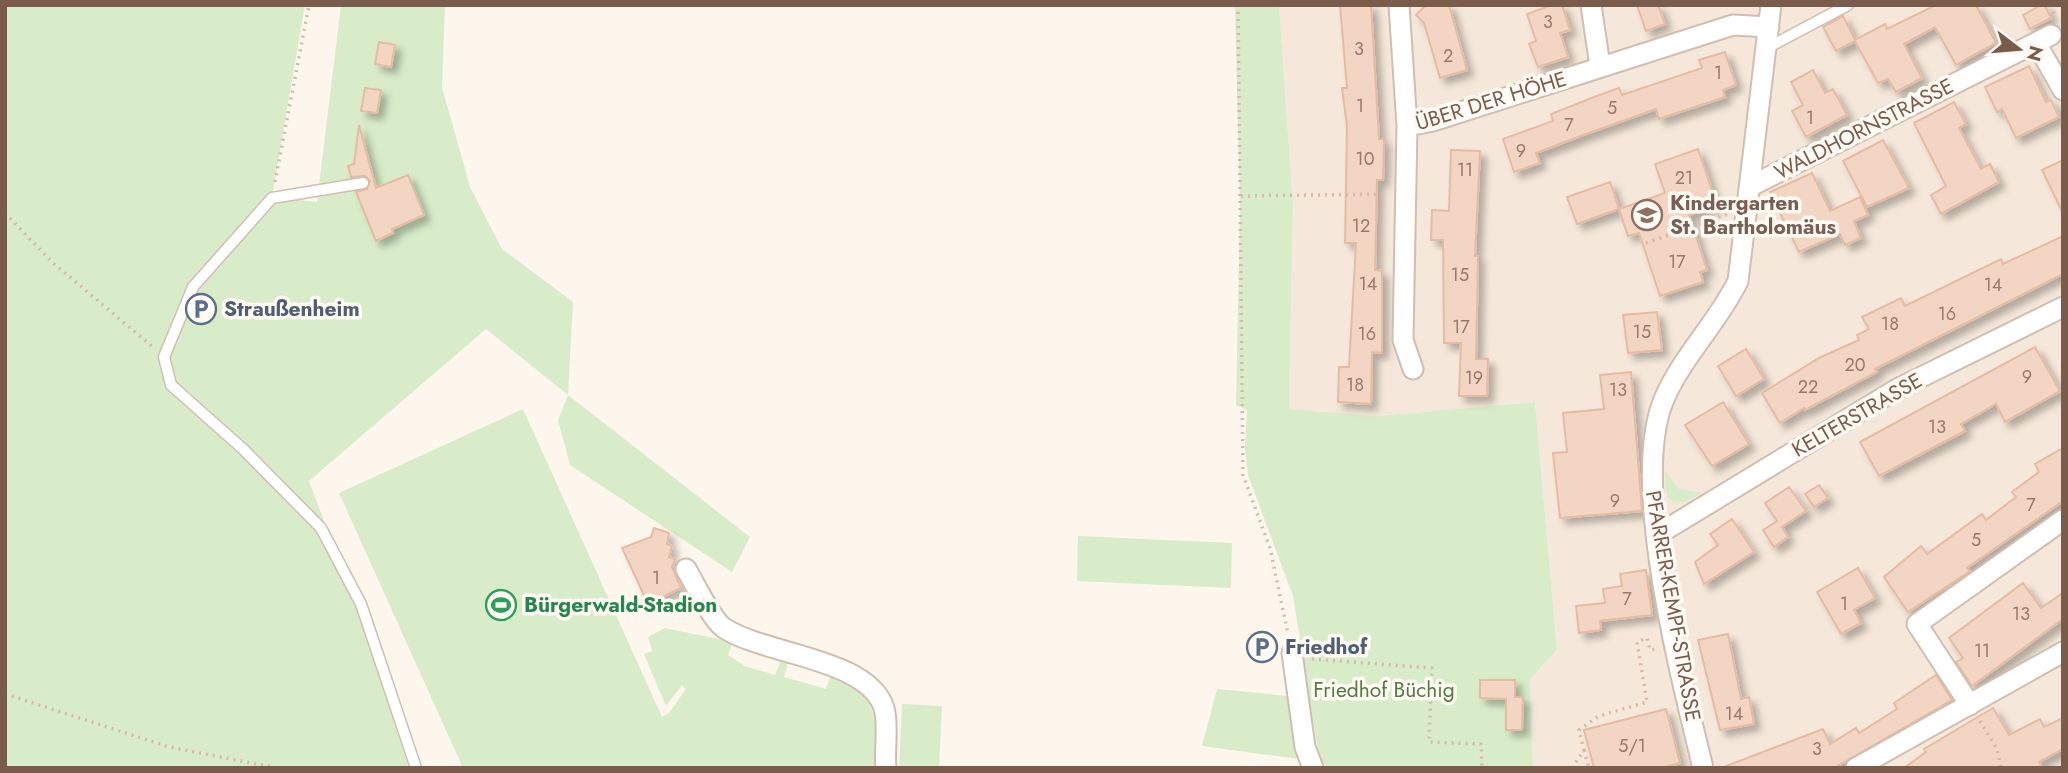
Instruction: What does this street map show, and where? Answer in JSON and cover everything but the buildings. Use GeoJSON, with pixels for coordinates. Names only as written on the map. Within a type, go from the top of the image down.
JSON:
{"type":"FeatureCollection","features":[{"type":"Feature","properties":{"kind":"street"},"geometry":{"type":"LineString","coordinates":[[1399,5],[1407,126]]}},
{"type":"Feature","properties":{"kind":"street"},"geometry":{"type":"LineString","coordinates":[[1591,5],[1600,66]]}},
{"type":"Feature","properties":{"kind":"street","name":"PFARRER-KEMPF-STRASSE"},"geometry":{"type":"LineString","coordinates":[[1703,768],[1676,645],[1657,535],[1652,484],[1658,419],[1664,398],[1738,281],[1771,5]]}},
{"type":"Feature","properties":{"kind":"street","name":"ÜBER DER HÖHE"},"geometry":{"type":"LineString","coordinates":[[1413,369],[1403,341],[1407,126],[1445,117],[1733,25],[1769,27]]}},
{"type":"Feature","properties":{"kind":"street","name":"WALDHORNSTRASSE"},"geometry":{"type":"LineString","coordinates":[[1751,186],[2043,39],[2063,90]]}},
{"type":"Feature","properties":{"kind":"street","name":"KELTERSTRASSE"},"geometry":{"type":"LineString","coordinates":[[1657,535],[1897,388],[2063,307]]}},
{"type":"Feature","properties":{"kind":"street"},"geometry":{"type":"LineString","coordinates":[[1970,705],[1917,624],[2063,520]]}},
{"type":"Feature","properties":{"kind":"street"},"geometry":{"type":"LineString","coordinates":[[686,569],[721,627],[753,643],[852,674],[873,689],[884,709],[886,768]]}},
{"type":"Feature","properties":{"kind":"street"},"geometry":{"type":"LineString","coordinates":[[1856,768],[2063,652]]}},
{"type":"Feature","properties":{"kind":"street"},"geometry":{"type":"LineString","coordinates":[[1292,656],[1305,747],[1313,768]]}},
{"type":"Feature","properties":{"kind":"lane"},"geometry":{"type":"LineString","coordinates":[[1766,48],[1848,5]]}},
{"type":"Feature","properties":{"kind":"lane"},"geometry":{"type":"LineString","coordinates":[[363,183],[272,198],[193,287],[164,356],[171,385],[243,449],[321,528],[361,604],[416,768]]}},
{"type":"Feature","properties":{"kind":"path"},"geometry":{"type":"LineString","coordinates":[[272,198],[309,5]]}},
{"type":"Feature","properties":{"kind":"path"},"geometry":{"type":"LineString","coordinates":[[1238,5],[1243,475],[1270,548],[1292,656],[1432,668],[1429,742],[1481,744],[1482,768]]}},
{"type":"Feature","properties":{"kind":"path"},"geometry":{"type":"LineString","coordinates":[[2052,5],[2056,14]]}},
{"type":"Feature","properties":{"kind":"path"},"geometry":{"type":"LineString","coordinates":[[1241,196],[1404,195]]}},
{"type":"Feature","properties":{"kind":"path"},"geometry":{"type":"LineString","coordinates":[[1646,243],[1732,213],[1747,212]]}},
{"type":"Feature","properties":{"kind":"path"},"geometry":{"type":"LineString","coordinates":[[5,213],[52,262],[164,356]]}},
{"type":"Feature","properties":{"kind":"path"},"geometry":{"type":"LineString","coordinates":[[1589,768],[1579,730],[1599,716],[1647,702],[1637,642],[1647,638],[1650,650],[1676,645]]}},
{"type":"Feature","properties":{"kind":"path"},"geometry":{"type":"LineString","coordinates":[[5,694],[169,747],[277,768]]}},
{"type":"Feature","properties":{"kind":"path"},"geometry":{"type":"LineString","coordinates":[[1970,705],[1997,749],[2001,768]]}},
{"type":"Feature","properties":{"kind":"path"},"geometry":{"type":"LineString","coordinates":[[1573,768],[1584,750]]}},
{"type":"Feature","properties":{"kind":"shaded area"},"geometry":{"type":"Polygon","coordinates":[[[1279,5],[2063,5],[2063,768],[1533,768],[1530,679],[1557,650],[1535,402],[1377,416],[1289,409],[1293,204],[1279,5]]]}},
{"type":"Feature","properties":{"kind":"green space"},"geometry":{"type":"Polygon","coordinates":[[[5,5],[305,5],[272,197],[317,202],[341,5],[445,5],[442,87],[470,187],[502,249],[573,302],[568,395],[486,329],[309,481],[359,614],[409,768],[5,768],[5,5]]]}},
{"type":"Feature","properties":{"kind":"green space","name":"Friedhof Büchig"},"geometry":{"type":"Polygon","coordinates":[[[1235,5],[1279,5],[1293,204],[1289,409],[1377,416],[1535,402],[1557,650],[1530,679],[1533,768],[1324,768],[1320,764],[1293,596],[1248,475],[1245,449],[1247,410],[1236,405],[1240,209],[1235,5]]]}},
{"type":"Feature","properties":{"kind":"green space"},"geometry":{"type":"Polygon","coordinates":[[[568,395],[750,537],[732,572],[570,465],[558,420],[568,395]]]}},
{"type":"Feature","properties":{"kind":"green space","name":"Bürgerwald-Stadion"},"geometry":{"type":"Polygon","coordinates":[[[523,409],[662,717],[669,713],[686,689],[682,685],[666,706],[644,654],[652,651],[648,637],[665,628],[733,642],[728,655],[745,666],[775,675],[780,662],[788,663],[784,677],[826,689],[831,675],[860,692],[868,701],[875,722],[874,768],[463,768],[339,493],[523,409]]]}},
{"type":"Feature","properties":{"kind":"green space"},"geometry":{"type":"Polygon","coordinates":[[[1665,470],[1679,489],[1702,493],[1682,502],[1672,501],[1668,497],[1665,470]]]}},
{"type":"Feature","properties":{"kind":"green space"},"geometry":{"type":"Polygon","coordinates":[[[1078,536],[1232,543],[1231,588],[1077,581],[1078,536]]]}},
{"type":"Feature","properties":{"kind":"green space"},"geometry":{"type":"Polygon","coordinates":[[[1217,689],[1289,696],[1299,759],[1202,746],[1217,689]]]}},
{"type":"Feature","properties":{"kind":"green space"},"geometry":{"type":"Polygon","coordinates":[[[902,704],[942,706],[939,768],[899,768],[902,704]]]}},
{"type":"Feature","properties":{"kind":"place","name":"Kindergarten St. Bartholomäus"},"geometry":{"type":"Point","coordinates":[1647,215]}},
{"type":"Feature","properties":{"kind":"place","name":"Straußenheim"},"geometry":{"type":"Point","coordinates":[201,309]}},
{"type":"Feature","properties":{"kind":"place","name":"Bürgerwald-Stadion"},"geometry":{"type":"Point","coordinates":[501,605]}},
{"type":"Feature","properties":{"kind":"place","name":"Friedhof"},"geometry":{"type":"Point","coordinates":[1262,647]}}]}
